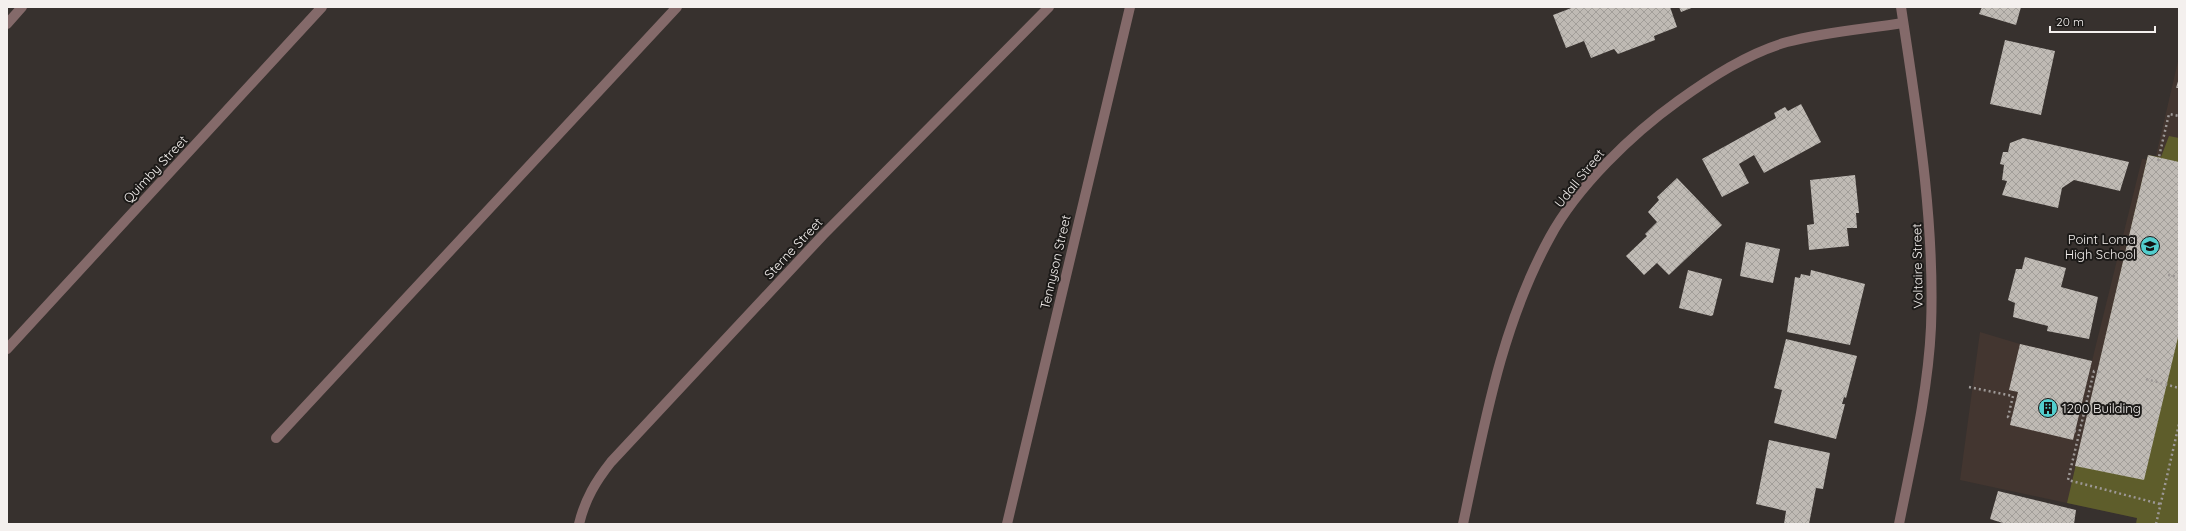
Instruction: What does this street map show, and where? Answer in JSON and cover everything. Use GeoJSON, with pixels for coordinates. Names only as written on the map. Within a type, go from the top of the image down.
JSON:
{"type":"FeatureCollection","features":[{"type":"Feature","properties":{"kind":"street"},"geometry":{"type":"LineString","coordinates":[[7,24],[22,7]]}},
{"type":"Feature","properties":{"kind":"street","name":"Quimby Street"},"geometry":{"type":"LineString","coordinates":[[7,349],[322,7]]}},
{"type":"Feature","properties":{"kind":"street"},"geometry":{"type":"LineString","coordinates":[[276,438],[677,7]]}},
{"type":"Feature","properties":{"kind":"street","name":"Sterne Street"},"geometry":{"type":"LineString","coordinates":[[579,524],[583,508],[595,483],[611,462],[823,235],[1049,7]]}},
{"type":"Feature","properties":{"kind":"street","name":"Tennyson Street"},"geometry":{"type":"LineString","coordinates":[[1007,524],[1130,7]]}},
{"type":"Feature","properties":{"kind":"street","name":"Voltaire Street"},"geometry":{"type":"LineString","coordinates":[[1899,524],[1926,378],[1931,328],[1932,275],[1929,214],[1901,7]]}},
{"type":"Feature","properties":{"kind":"street","name":"Udall Street"},"geometry":{"type":"LineString","coordinates":[[1463,524],[1491,393],[1504,346],[1521,298],[1551,235],[1580,194],[1611,158],[1635,134],[1694,90],[1761,52],[1809,37],[1903,23]]}},
{"type":"Feature","properties":{"kind":"path"},"geometry":{"type":"LineString","coordinates":[[2158,161],[2169,114],[2179,116]]}},
{"type":"Feature","properties":{"kind":"path"},"geometry":{"type":"LineString","coordinates":[[2168,275],[2179,277]]}},
{"type":"Feature","properties":{"kind":"path"},"geometry":{"type":"LineString","coordinates":[[2100,372],[2094,371],[2068,480],[2160,504]]}},
{"type":"Feature","properties":{"kind":"path"},"geometry":{"type":"LineString","coordinates":[[2146,380],[2179,388]]}},
{"type":"Feature","properties":{"kind":"path"},"geometry":{"type":"LineString","coordinates":[[1969,387],[2013,396],[2008,417],[2012,418]]}},
{"type":"Feature","properties":{"kind":"path"},"geometry":{"type":"LineString","coordinates":[[2156,524],[2179,424]]}},
{"type":"Feature","properties":{"kind":"path"},"geometry":{"type":"LineString","coordinates":[[2074,431],[2079,432]]}},
{"type":"Feature","properties":{"kind":"shaded area","name":"Point Loma High School"},"geometry":{"type":"Polygon","coordinates":[[[2179,57],[2179,524],[2136,524],[2137,518],[1960,480],[1980,332],[2020,344],[2092,361],[2142,159],[2155,160],[2179,57]]]}},
{"type":"Feature","properties":{"kind":"shaded area"},"geometry":{"type":"Polygon","coordinates":[[[2169,136],[2179,138],[2179,524],[2136,524],[2137,518],[2067,503],[2148,155],[2161,157],[2169,136]]]}},
{"type":"Feature","properties":{"kind":"building"},"geometry":{"type":"Polygon","coordinates":[[[1574,7],[1670,7],[1677,27],[1654,36],[1655,40],[1618,54],[1614,49],[1591,58],[1584,41],[1566,48],[1553,15],[1574,7]]]}},
{"type":"Feature","properties":{"kind":"building"},"geometry":{"type":"Polygon","coordinates":[[[1679,7],[1694,7],[1681,12],[1679,7]]]}},
{"type":"Feature","properties":{"kind":"building"},"geometry":{"type":"Polygon","coordinates":[[[1982,7],[2021,7],[2016,25],[1979,14],[1982,7]]]}},
{"type":"Feature","properties":{"kind":"building"},"geometry":{"type":"Polygon","coordinates":[[[2005,40],[2055,51],[2041,115],[1990,104],[2005,40]]]}},
{"type":"Feature","properties":{"kind":"building"},"geometry":{"type":"Polygon","coordinates":[[[2179,78],[2179,88],[2176,88],[2179,78]]]}},
{"type":"Feature","properties":{"kind":"building"},"geometry":{"type":"Polygon","coordinates":[[[1801,104],[1821,142],[1764,173],[1754,155],[1739,164],[1749,183],[1722,197],[1702,159],[1776,118],[1774,113],[1785,107],[1788,111],[1801,104]]]}},
{"type":"Feature","properties":{"kind":"building"},"geometry":{"type":"Polygon","coordinates":[[[2023,138],[2129,162],[2120,191],[2074,180],[2062,188],[2058,208],[2002,195],[2007,181],[2002,180],[2004,165],[2000,164],[2003,152],[2008,152],[2010,143],[2023,138]]]}},
{"type":"Feature","properties":{"kind":"building"},"geometry":{"type":"Polygon","coordinates":[[[2148,155],[2179,162],[2179,333],[2144,480],[2075,466],[2148,155]]]}},
{"type":"Feature","properties":{"kind":"building"},"geometry":{"type":"Polygon","coordinates":[[[1855,175],[1859,213],[1856,213],[1857,228],[1847,228],[1849,246],[1809,250],[1807,225],[1814,224],[1810,180],[1855,175]]]}},
{"type":"Feature","properties":{"kind":"building"},"geometry":{"type":"Polygon","coordinates":[[[1677,178],[1722,225],[1669,275],[1657,263],[1644,275],[1626,256],[1647,236],[1645,234],[1657,222],[1648,212],[1659,200],[1657,197],[1677,178]]]}},
{"type":"Feature","properties":{"kind":"building"},"geometry":{"type":"Polygon","coordinates":[[[1746,242],[1780,249],[1773,283],[1740,276],[1746,242]]]}},
{"type":"Feature","properties":{"kind":"building"},"geometry":{"type":"Polygon","coordinates":[[[2025,257],[2066,268],[2061,287],[2098,297],[2089,339],[2047,331],[2048,326],[2013,317],[2015,303],[2008,300],[2016,269],[2022,269],[2025,257]]]}},
{"type":"Feature","properties":{"kind":"building"},"geometry":{"type":"Polygon","coordinates":[[[1688,270],[1722,279],[1713,315],[1711,316],[1679,308],[1688,270]]]}},
{"type":"Feature","properties":{"kind":"building"},"geometry":{"type":"Polygon","coordinates":[[[1811,270],[1865,284],[1850,345],[1787,332],[1795,277],[1800,278],[1801,274],[1810,276],[1811,270]]]}},
{"type":"Feature","properties":{"kind":"building"},"geometry":{"type":"Polygon","coordinates":[[[1786,339],[1857,356],[1846,398],[1844,397],[1842,404],[1845,404],[1836,439],[1774,423],[1782,390],[1774,388],[1786,339]]]}},
{"type":"Feature","properties":{"kind":"building","name":"1200 Building"},"geometry":{"type":"Polygon","coordinates":[[[2020,344],[2092,361],[2073,440],[2010,425],[2018,392],[2009,390],[2020,344]]]}},
{"type":"Feature","properties":{"kind":"building"},"geometry":{"type":"Polygon","coordinates":[[[1769,440],[1830,453],[1823,489],[1816,488],[1809,524],[1784,524],[1786,511],[1756,504],[1769,440]]]}},
{"type":"Feature","properties":{"kind":"building"},"geometry":{"type":"Polygon","coordinates":[[[1998,491],[2076,510],[2074,524],[2006,524],[1990,519],[1998,491]]]}},
{"type":"Feature","properties":{"kind":"place","name":"Point Loma High School"},"geometry":{"type":"Point","coordinates":[2150,246]}},
{"type":"Feature","properties":{"kind":"place","name":"1200 Building"},"geometry":{"type":"Point","coordinates":[2048,408]}}]}
